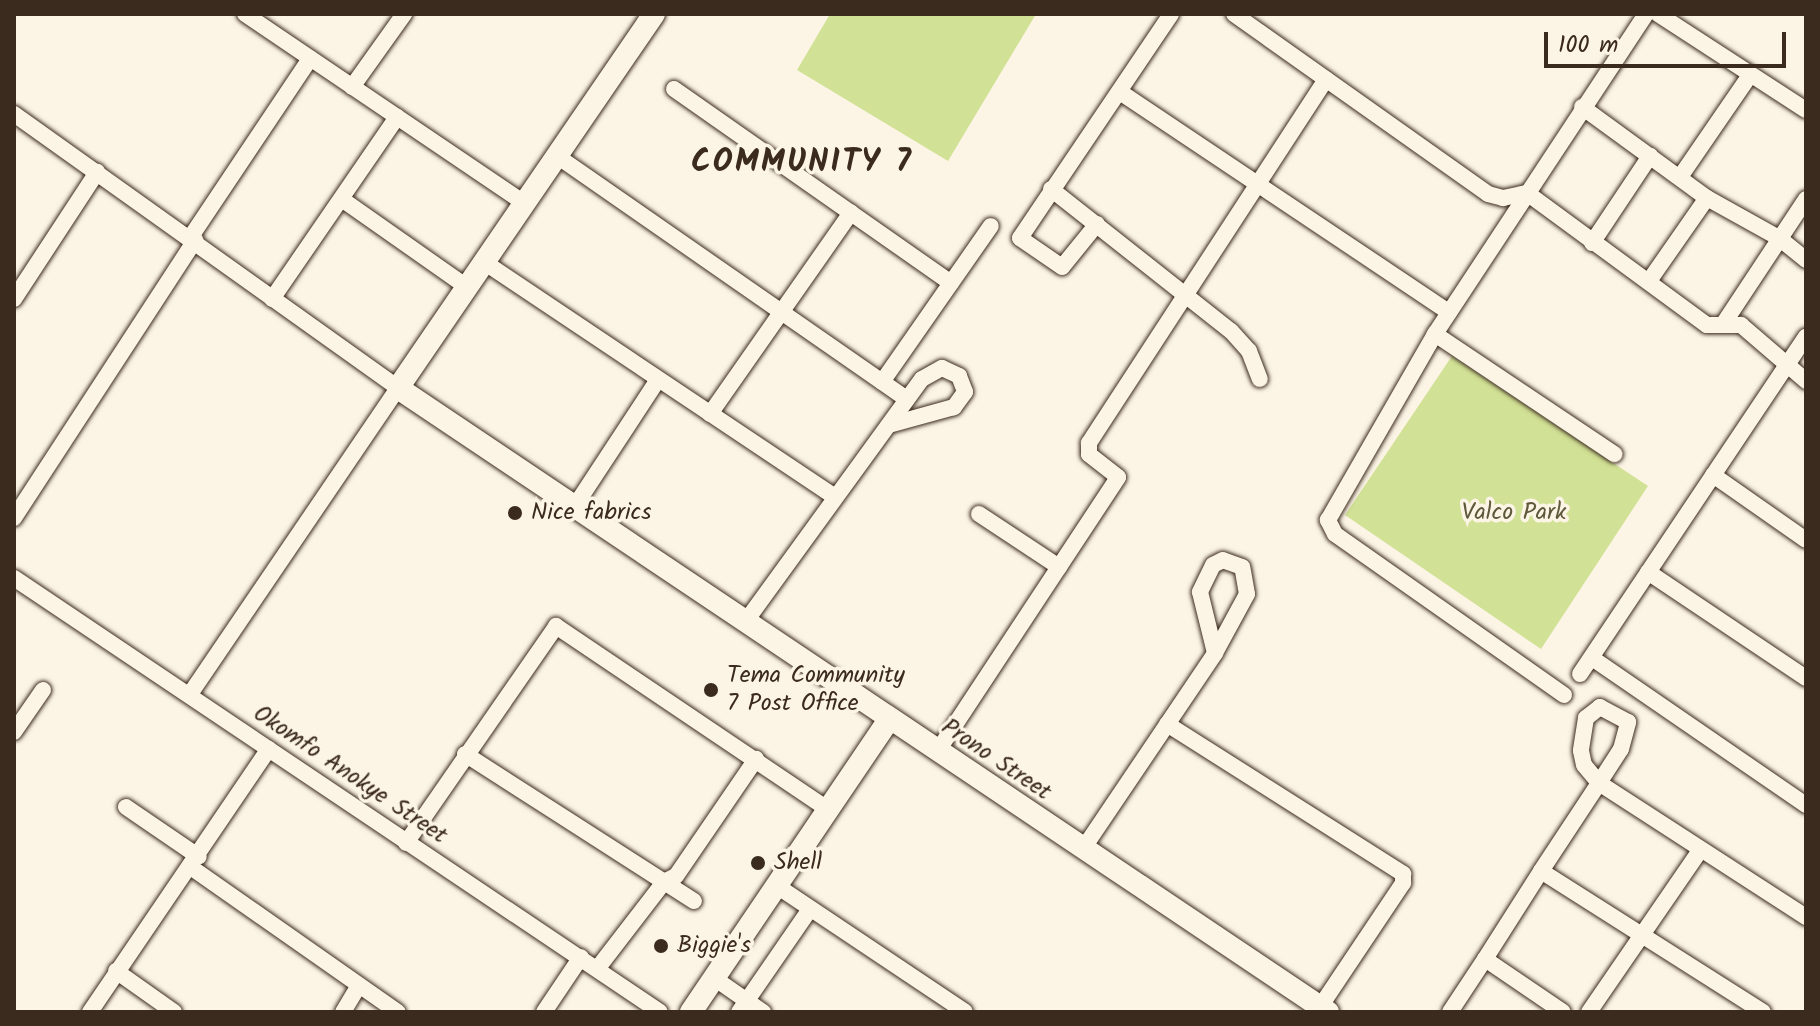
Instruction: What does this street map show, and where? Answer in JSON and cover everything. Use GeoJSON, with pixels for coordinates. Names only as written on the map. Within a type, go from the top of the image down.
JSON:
{"type":"FeatureCollection","features":[{"type":"Feature","properties":{"kind":"street"},"geometry":{"type":"LineString","coordinates":[[352,87],[404,14]]}},
{"type":"Feature","properties":{"kind":"street"},"geometry":{"type":"LineString","coordinates":[[189,695],[654,14]]}},
{"type":"Feature","properties":{"kind":"street"},"geometry":{"type":"LineString","coordinates":[[1097,224],[1066,266],[1021,242],[1021,233],[1171,14]]}},
{"type":"Feature","properties":{"kind":"street"},"geometry":{"type":"LineString","coordinates":[[1234,14],[1488,194],[1503,198],[1527,193],[1707,325],[1741,325],[1806,381]]}},
{"type":"Feature","properties":{"kind":"street"},"geometry":{"type":"LineString","coordinates":[[1564,695],[1329,527],[1330,512],[1435,334],[1646,14]]}},
{"type":"Feature","properties":{"kind":"street"},"geometry":{"type":"LineString","coordinates":[[1658,14],[1806,110]]}},
{"type":"Feature","properties":{"kind":"street"},"geometry":{"type":"LineString","coordinates":[[250,16],[524,203]]}},
{"type":"Feature","properties":{"kind":"street"},"geometry":{"type":"LineString","coordinates":[[14,518],[310,59]]}},
{"type":"Feature","properties":{"kind":"street"},"geometry":{"type":"LineString","coordinates":[[1680,177],[1750,75]]}},
{"type":"Feature","properties":{"kind":"street"},"geometry":{"type":"LineString","coordinates":[[937,752],[1118,477],[1087,447],[1262,185],[1326,80]]}},
{"type":"Feature","properties":{"kind":"street"},"geometry":{"type":"LineString","coordinates":[[674,89],[951,283]]}},
{"type":"Feature","properties":{"kind":"street"},"geometry":{"type":"LineString","coordinates":[[1120,92],[1449,312]]}},
{"type":"Feature","properties":{"kind":"street"},"geometry":{"type":"LineString","coordinates":[[1582,107],[1707,198],[1779,238],[1806,260]]}},
{"type":"Feature","properties":{"kind":"street"},"geometry":{"type":"LineString","coordinates":[[14,114],[398,388]]}},
{"type":"Feature","properties":{"kind":"street"},"geometry":{"type":"LineString","coordinates":[[272,299],[343,200],[397,117]]}},
{"type":"Feature","properties":{"kind":"street"},"geometry":{"type":"LineString","coordinates":[[557,156],[907,399]]}},
{"type":"Feature","properties":{"kind":"street"},"geometry":{"type":"LineString","coordinates":[[1592,243],[1650,156]]}},
{"type":"Feature","properties":{"kind":"street"},"geometry":{"type":"LineString","coordinates":[[14,299],[97,172]]}},
{"type":"Feature","properties":{"kind":"street"},"geometry":{"type":"LineString","coordinates":[[1051,189],[1187,293],[1249,351],[1260,379]]}},
{"type":"Feature","properties":{"kind":"street"},"geometry":{"type":"LineString","coordinates":[[1649,281],[1707,198]]}},
{"type":"Feature","properties":{"kind":"street"},"geometry":{"type":"LineString","coordinates":[[1724,323],[1806,199]]}},
{"type":"Feature","properties":{"kind":"street"},"geometry":{"type":"LineString","coordinates":[[343,200],[467,287]]}},
{"type":"Feature","properties":{"kind":"street"},"geometry":{"type":"LineString","coordinates":[[710,414],[784,314],[851,213]]}},
{"type":"Feature","properties":{"kind":"street"},"geometry":{"type":"LineString","coordinates":[[882,382],[991,226]]}},
{"type":"Feature","properties":{"kind":"street"},"geometry":{"type":"LineString","coordinates":[[484,262],[657,381],[835,497]]}},
{"type":"Feature","properties":{"kind":"street"},"geometry":{"type":"LineString","coordinates":[[1435,334],[1614,454]]}},
{"type":"Feature","properties":{"kind":"street"},"geometry":{"type":"LineString","coordinates":[[1580,674],[1806,337]]}},
{"type":"Feature","properties":{"kind":"street"},"geometry":{"type":"LineString","coordinates":[[746,621],[922,379],[942,368],[959,376],[965,392],[954,407],[889,425]]}},
{"type":"Feature","properties":{"kind":"street"},"geometry":{"type":"LineString","coordinates":[[575,506],[657,381]]}},
{"type":"Feature","properties":{"kind":"street","name":"Prono Street"},"geometry":{"type":"LineString","coordinates":[[398,388],[1324,1009]]}},
{"type":"Feature","properties":{"kind":"street"},"geometry":{"type":"LineString","coordinates":[[1713,475],[1806,540]]}},
{"type":"Feature","properties":{"kind":"street"},"geometry":{"type":"LineString","coordinates":[[979,514],[1059,567]]}},
{"type":"Feature","properties":{"kind":"street"},"geometry":{"type":"LineString","coordinates":[[1083,849],[1215,653],[1247,594],[1242,567],[1223,560],[1213,565],[1200,592],[1215,653]]}},
{"type":"Feature","properties":{"kind":"street"},"geometry":{"type":"LineString","coordinates":[[1648,572],[1806,678]]}},
{"type":"Feature","properties":{"kind":"street","name":"Okomfo Anokye Street"},"geometry":{"type":"LineString","coordinates":[[14,578],[660,1012]]}},
{"type":"Feature","properties":{"kind":"street"},"geometry":{"type":"LineString","coordinates":[[406,843],[556,626],[829,810]]}},
{"type":"Feature","properties":{"kind":"street"},"geometry":{"type":"LineString","coordinates":[[1592,658],[1806,805]]}},
{"type":"Feature","properties":{"kind":"street"},"geometry":{"type":"LineString","coordinates":[[14,732],[43,690]]}},
{"type":"Feature","properties":{"kind":"street"},"geometry":{"type":"LineString","coordinates":[[691,1012],[889,720]]}},
{"type":"Feature","properties":{"kind":"street"},"geometry":{"type":"LineString","coordinates":[[1167,724],[1403,874],[1403,883],[1324,1009]]}},
{"type":"Feature","properties":{"kind":"street"},"geometry":{"type":"LineString","coordinates":[[90,1012],[195,862],[269,749]]}},
{"type":"Feature","properties":{"kind":"street"},"geometry":{"type":"LineString","coordinates":[[465,754],[694,901]]}},
{"type":"Feature","properties":{"kind":"street"},"geometry":{"type":"LineString","coordinates":[[597,969],[664,882],[676,876],[756,759]]}},
{"type":"Feature","properties":{"kind":"street"},"geometry":{"type":"LineString","coordinates":[[1450,1012],[1599,783],[1699,852],[1806,917]]}},
{"type":"Feature","properties":{"kind":"street"},"geometry":{"type":"LineString","coordinates":[[126,807],[398,1012]]}},
{"type":"Feature","properties":{"kind":"street"},"geometry":{"type":"LineString","coordinates":[[1589,1012],[1699,852]]}},
{"type":"Feature","properties":{"kind":"street"},"geometry":{"type":"LineString","coordinates":[[1541,871],[1642,938],[1763,1012]]}},
{"type":"Feature","properties":{"kind":"street"},"geometry":{"type":"LineString","coordinates":[[777,886],[962,1011]]}},
{"type":"Feature","properties":{"kind":"street"},"geometry":{"type":"LineString","coordinates":[[743,1006],[810,909]]}},
{"type":"Feature","properties":{"kind":"street"},"geometry":{"type":"LineString","coordinates":[[544,1012],[581,957]]}},
{"type":"Feature","properties":{"kind":"street"},"geometry":{"type":"LineString","coordinates":[[1485,959],[1563,1012]]}},
{"type":"Feature","properties":{"kind":"street"},"geometry":{"type":"LineString","coordinates":[[116,971],[174,1012]]}},
{"type":"Feature","properties":{"kind":"street"},"geometry":{"type":"LineString","coordinates":[[714,978],[743,1006],[763,1012]]}},
{"type":"Feature","properties":{"kind":"street"},"geometry":{"type":"LineString","coordinates":[[343,1012],[359,985]]}},
{"type":"Feature","properties":{"kind":"green space"},"geometry":{"type":"Polygon","coordinates":[[[830,14],[1036,14],[948,161],[797,70],[830,14]]]}},
{"type":"Feature","properties":{"kind":"green space","name":"Valco Park"},"geometry":{"type":"Polygon","coordinates":[[[1452,356],[1648,486],[1541,649],[1345,515],[1452,356]]]}},
{"type":"Feature","properties":{"kind":"place","name":"Nice fabrics"},"geometry":{"type":"Point","coordinates":[515,513]}},
{"type":"Feature","properties":{"kind":"place","name":"Tema Community 7 Post Office"},"geometry":{"type":"Point","coordinates":[711,690]}},
{"type":"Feature","properties":{"kind":"place","name":"Shell"},"geometry":{"type":"Point","coordinates":[758,863]}},
{"type":"Feature","properties":{"kind":"place","name":"Biggie's"},"geometry":{"type":"Point","coordinates":[661,946]}},
{"type":"Feature","properties":{"kind":"district","name":"COMMUNITY 7"},"geometry":{"type":"Point","coordinates":[802,163]}}]}
